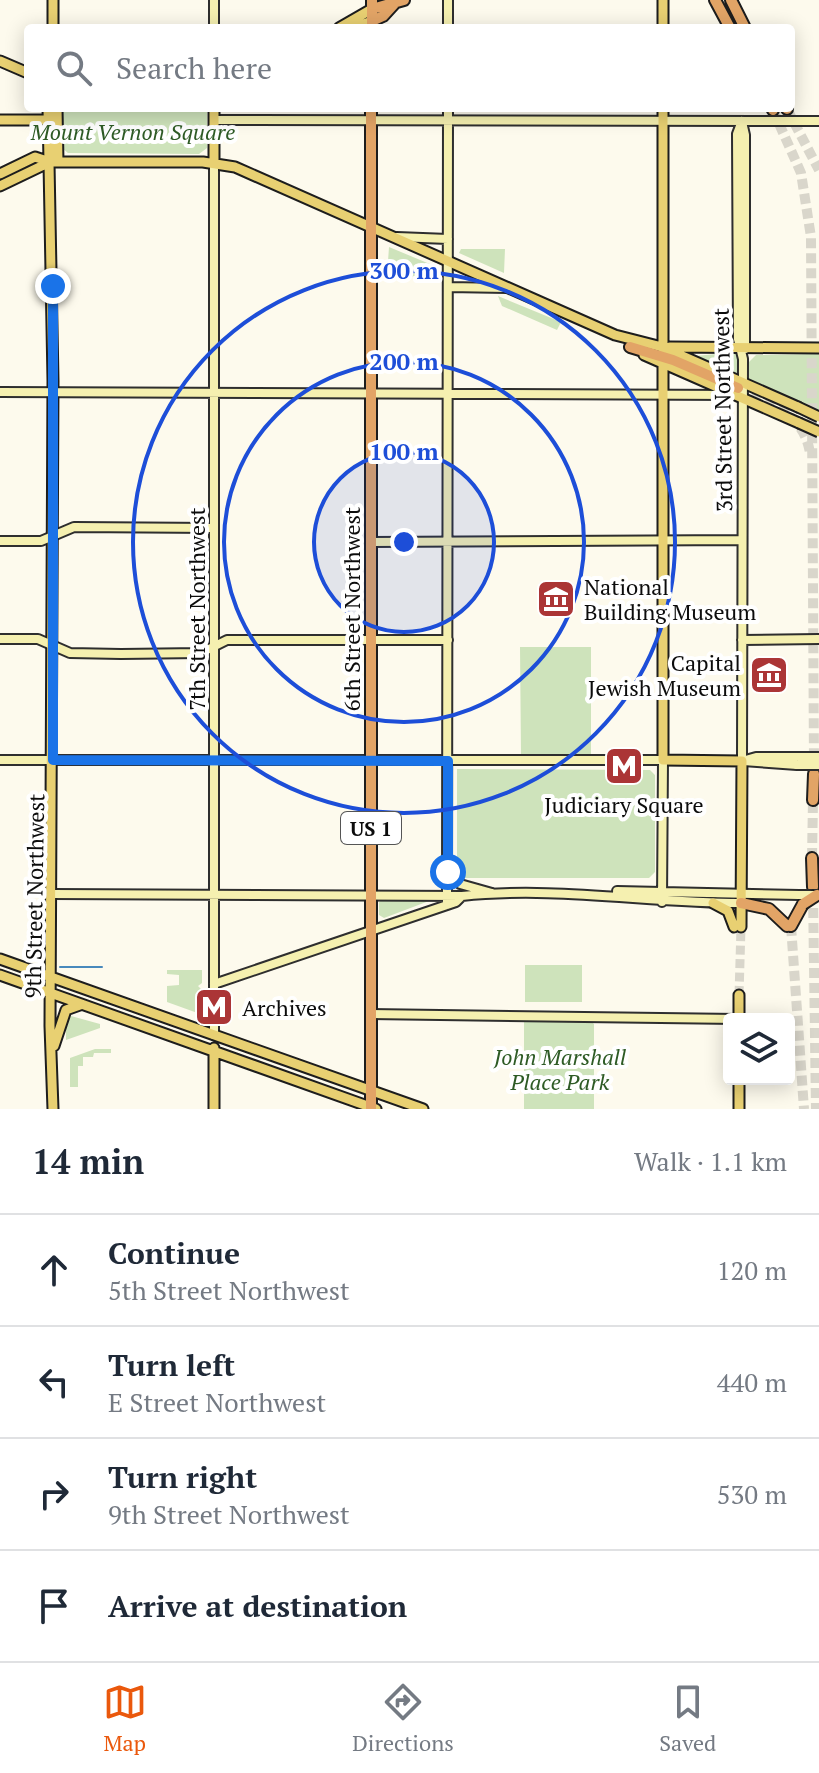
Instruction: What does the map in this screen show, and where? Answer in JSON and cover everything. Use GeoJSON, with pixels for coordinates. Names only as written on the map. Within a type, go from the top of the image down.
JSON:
{"type":"FeatureCollection","features":[{"type":"Feature","properties":{"kind":"highway"},"geometry":{"type":"LineString","coordinates":[[715,0],[728,24]]}},
{"type":"Feature","properties":{"kind":"highway"},"geometry":{"type":"LineString","coordinates":[[731,0],[743,24]]}},
{"type":"Feature","properties":{"kind":"highway"},"geometry":{"type":"LineString","coordinates":[[372,14],[383,16],[399,2]]}},
{"type":"Feature","properties":{"kind":"highway","name":"6th Street Northwest"},"geometry":{"type":"LineString","coordinates":[[371,112],[372,1108]]}},
{"type":"Feature","properties":{"kind":"highway"},"geometry":{"type":"LineString","coordinates":[[630,347],[662,355],[740,391]]}},
{"type":"Feature","properties":{"kind":"highway"},"geometry":{"type":"LineString","coordinates":[[813,800],[816,770]]}},
{"type":"Feature","properties":{"kind":"highway"},"geometry":{"type":"LineString","coordinates":[[741,898],[769,909],[789,926],[801,899],[816,892],[812,858]]}},
{"type":"Feature","properties":{"kind":"main road"},"geometry":{"type":"LineString","coordinates":[[53,0],[53,24]]}},
{"type":"Feature","properties":{"kind":"main road"},"geometry":{"type":"LineString","coordinates":[[663,0],[663,24]]}},
{"type":"Feature","properties":{"kind":"main road"},"geometry":{"type":"LineString","coordinates":[[0,61],[24,71]]}},
{"type":"Feature","properties":{"kind":"main road","name":"9th Street Northwest"},"geometry":{"type":"LineString","coordinates":[[48,112],[54,162]]}},
{"type":"Feature","properties":{"kind":"main road","name":"9th Street Northwest"},"geometry":{"type":"LineString","coordinates":[[53,1109],[53,391],[57,112]]}},
{"type":"Feature","properties":{"kind":"main road","name":"7th Street Northwest"},"geometry":{"type":"LineString","coordinates":[[214,112],[214,163]]}},
{"type":"Feature","properties":{"kind":"main road"},"geometry":{"type":"LineString","coordinates":[[663,112],[663,760],[742,761]]}},
{"type":"Feature","properties":{"kind":"main road"},"geometry":{"type":"LineString","coordinates":[[0,120],[48,120]]}},
{"type":"Feature","properties":{"kind":"main road"},"geometry":{"type":"LineString","coordinates":[[0,174],[35,157],[54,162],[214,163],[251,173],[662,355],[819,348]]}},
{"type":"Feature","properties":{"kind":"main road"},"geometry":{"type":"LineString","coordinates":[[0,186],[54,162]]}},
{"type":"Feature","properties":{"kind":"main road"},"geometry":{"type":"LineString","coordinates":[[615,335],[630,347]]}},
{"type":"Feature","properties":{"kind":"main road"},"geometry":{"type":"LineString","coordinates":[[740,391],[798,407],[819,417]]}},
{"type":"Feature","properties":{"kind":"main road"},"geometry":{"type":"LineString","coordinates":[[740,391],[819,432]]}},
{"type":"Feature","properties":{"kind":"main road","name":"3rd Street Northwest"},"geometry":{"type":"LineString","coordinates":[[713,903],[728,911],[737,927],[741,898],[742,761]]}},
{"type":"Feature","properties":{"kind":"main road"},"geometry":{"type":"LineString","coordinates":[[0,959],[423,1109]]}},
{"type":"Feature","properties":{"kind":"main road"},"geometry":{"type":"LineString","coordinates":[[0,975],[372,1108]]}},
{"type":"Feature","properties":{"kind":"main road"},"geometry":{"type":"LineString","coordinates":[[738,1013],[739,995]]}},
{"type":"Feature","properties":{"kind":"main road"},"geometry":{"type":"LineString","coordinates":[[53,1049],[66,1010],[83,1005]]}},
{"type":"Feature","properties":{"kind":"main road","name":"7th Street Northwest"},"geometry":{"type":"LineString","coordinates":[[214,1035],[214,1109]]}},
{"type":"Feature","properties":{"kind":"main road"},"geometry":{"type":"LineString","coordinates":[[739,1085],[739,1109]]}},
{"type":"Feature","properties":{"kind":"street"},"geometry":{"type":"LineString","coordinates":[[214,0],[214,24]]}},
{"type":"Feature","properties":{"kind":"street"},"geometry":{"type":"LineString","coordinates":[[448,0],[448,24]]}},
{"type":"Feature","properties":{"kind":"street"},"geometry":{"type":"LineString","coordinates":[[447,905],[448,112]]}},
{"type":"Feature","properties":{"kind":"street"},"geometry":{"type":"LineString","coordinates":[[214,120],[819,121]]}},
{"type":"Feature","properties":{"kind":"street","name":"3rd Street Northwest"},"geometry":{"type":"LineString","coordinates":[[742,121],[745,135],[740,391],[742,761]]}},
{"type":"Feature","properties":{"kind":"street","name":"7th Street Northwest"},"geometry":{"type":"LineString","coordinates":[[214,163],[214,1035]]}},
{"type":"Feature","properties":{"kind":"street"},"geometry":{"type":"LineString","coordinates":[[395,237],[448,239]]}},
{"type":"Feature","properties":{"kind":"street"},"geometry":{"type":"LineString","coordinates":[[448,287],[511,288]]}},
{"type":"Feature","properties":{"kind":"street"},"geometry":{"type":"LineString","coordinates":[[0,392],[662,394],[740,391]]}},
{"type":"Feature","properties":{"kind":"street"},"geometry":{"type":"LineString","coordinates":[[0,541],[41,541],[74,527],[214,528]]}},
{"type":"Feature","properties":{"kind":"street"},"geometry":{"type":"LineString","coordinates":[[371,542],[742,540]]}},
{"type":"Feature","properties":{"kind":"street"},"geometry":{"type":"LineString","coordinates":[[0,639],[38,639],[70,653],[198,653],[227,640],[448,640]]}},
{"type":"Feature","properties":{"kind":"street"},"geometry":{"type":"LineString","coordinates":[[742,640],[819,639]]}},
{"type":"Feature","properties":{"kind":"street"},"geometry":{"type":"LineString","coordinates":[[742,761],[756,757],[798,761],[819,757]]}},
{"type":"Feature","properties":{"kind":"street"},"geometry":{"type":"LineString","coordinates":[[0,760],[663,760],[662,898]]}},
{"type":"Feature","properties":{"kind":"street"},"geometry":{"type":"LineString","coordinates":[[798,761],[816,770]]}},
{"type":"Feature","properties":{"kind":"street"},"geometry":{"type":"LineString","coordinates":[[448,872],[460,884],[492,893]]}},
{"type":"Feature","properties":{"kind":"street"},"geometry":{"type":"LineString","coordinates":[[53,894],[462,896],[492,893],[592,894],[619,890],[713,903],[741,898]]}},
{"type":"Feature","properties":{"kind":"street"},"geometry":{"type":"LineString","coordinates":[[214,984],[371,932],[447,905],[462,896]]}},
{"type":"Feature","properties":{"kind":"street"},"geometry":{"type":"LineString","coordinates":[[662,898],[801,899]]}},
{"type":"Feature","properties":{"kind":"street"},"geometry":{"type":"LineString","coordinates":[[370,1014],[723,1016]]}},
{"type":"Feature","properties":{"kind":"green space","name":"Mount Vernon Square"},"geometry":{"type":"Polygon","coordinates":[[[60,112],[207,112],[207,148],[199,154],[68,153],[62,148],[60,112]]]}},
{"type":"Feature","properties":{"kind":"green space"},"geometry":{"type":"Polygon","coordinates":[[[389,247],[437,267],[438,277],[387,276],[389,247]]]}},
{"type":"Feature","properties":{"kind":"green space"},"geometry":{"type":"Polygon","coordinates":[[[461,249],[505,249],[504,273],[459,253],[461,249]]]}},
{"type":"Feature","properties":{"kind":"green space"},"geometry":{"type":"Polygon","coordinates":[[[498,296],[561,322],[557,330],[502,306],[498,296]]]}},
{"type":"Feature","properties":{"kind":"green space"},"geometry":{"type":"Polygon","coordinates":[[[738,352],[739,376],[695,356],[738,352]]]}},
{"type":"Feature","properties":{"kind":"green space"},"geometry":{"type":"Polygon","coordinates":[[[819,354],[819,412],[747,378],[748,363],[756,355],[819,354]]]}},
{"type":"Feature","properties":{"kind":"green space","name":"Judiciary Square"},"geometry":{"type":"Polygon","coordinates":[[[520,647],[591,647],[591,755],[521,755],[520,647]]]}},
{"type":"Feature","properties":{"kind":"green space"},"geometry":{"type":"Polygon","coordinates":[[[457,769],[650,770],[655,775],[655,872],[649,878],[464,878],[457,871],[457,769]]]}},
{"type":"Feature","properties":{"kind":"green space"},"geometry":{"type":"Polygon","coordinates":[[[383,899],[429,901],[384,918],[379,915],[379,902],[383,899]]]}},
{"type":"Feature","properties":{"kind":"green space"},"geometry":{"type":"Polygon","coordinates":[[[525,965],[582,965],[582,1002],[525,1002],[525,965]]]}},
{"type":"Feature","properties":{"kind":"green space"},"geometry":{"type":"Polygon","coordinates":[[[167,970],[202,970],[202,983],[198,986],[202,990],[203,1015],[167,1002],[167,986],[179,985],[179,975],[167,974],[167,970]]]}},
{"type":"Feature","properties":{"kind":"green space"},"geometry":{"type":"Polygon","coordinates":[[[71,1016],[100,1024],[100,1028],[66,1040],[66,1022],[71,1016]]]}},
{"type":"Feature","properties":{"kind":"green space","name":"John Marshall Place Park"},"geometry":{"type":"Polygon","coordinates":[[[524,1021],[591,1021],[594,1024],[594,1109],[524,1109],[524,1021]]]}},
{"type":"Feature","properties":{"kind":"green space"},"geometry":{"type":"Polygon","coordinates":[[[95,1049],[111,1049],[111,1053],[94,1053],[93,1057],[83,1057],[83,1066],[78,1066],[78,1087],[70,1087],[70,1058],[95,1049]]]}},
{"type":"Feature","properties":{"kind":"waterway"},"geometry":{"type":"LineString","coordinates":[[60,967],[102,967]]}},
{"type":"Feature","properties":{"kind":"tunnel"},"geometry":{"type":"LineString","coordinates":[[774,112],[801,173],[811,237],[814,764]]}},
{"type":"Feature","properties":{"kind":"tunnel"},"geometry":{"type":"LineString","coordinates":[[789,112],[819,170]]}},
{"type":"Feature","properties":{"kind":"tunnel"},"geometry":{"type":"LineString","coordinates":[[738,388],[773,404],[793,419],[801,428],[810,453]]}},
{"type":"Feature","properties":{"kind":"tunnel"},"geometry":{"type":"LineString","coordinates":[[812,858],[813,800]]}},
{"type":"Feature","properties":{"kind":"tunnel"},"geometry":{"type":"LineString","coordinates":[[813,893],[816,1109]]}},
{"type":"Feature","properties":{"kind":"tunnel"},"geometry":{"type":"LineString","coordinates":[[791,926],[804,1109]]}},
{"type":"Feature","properties":{"kind":"tunnel"},"geometry":{"type":"LineString","coordinates":[[739,995],[741,927]]}},
{"type":"Feature","properties":{"kind":"place","name":"National Building Museum"},"geometry":{"type":"Point","coordinates":[556,599]}},
{"type":"Feature","properties":{"kind":"place","name":"Capital Jewish Museum"},"geometry":{"type":"Point","coordinates":[769,675]}},
{"type":"Feature","properties":{"kind":"place","name":"Judiciary Square"},"geometry":{"type":"Point","coordinates":[624,766]}},
{"type":"Feature","properties":{"kind":"place","name":"Archives"},"geometry":{"type":"Point","coordinates":[214,1007]}},
{"type":"Feature","properties":{"kind":"route"},"geometry":{"type":"LineString","coordinates":[[53,286],[53,760],[448,761],[448,872]]}}]}
